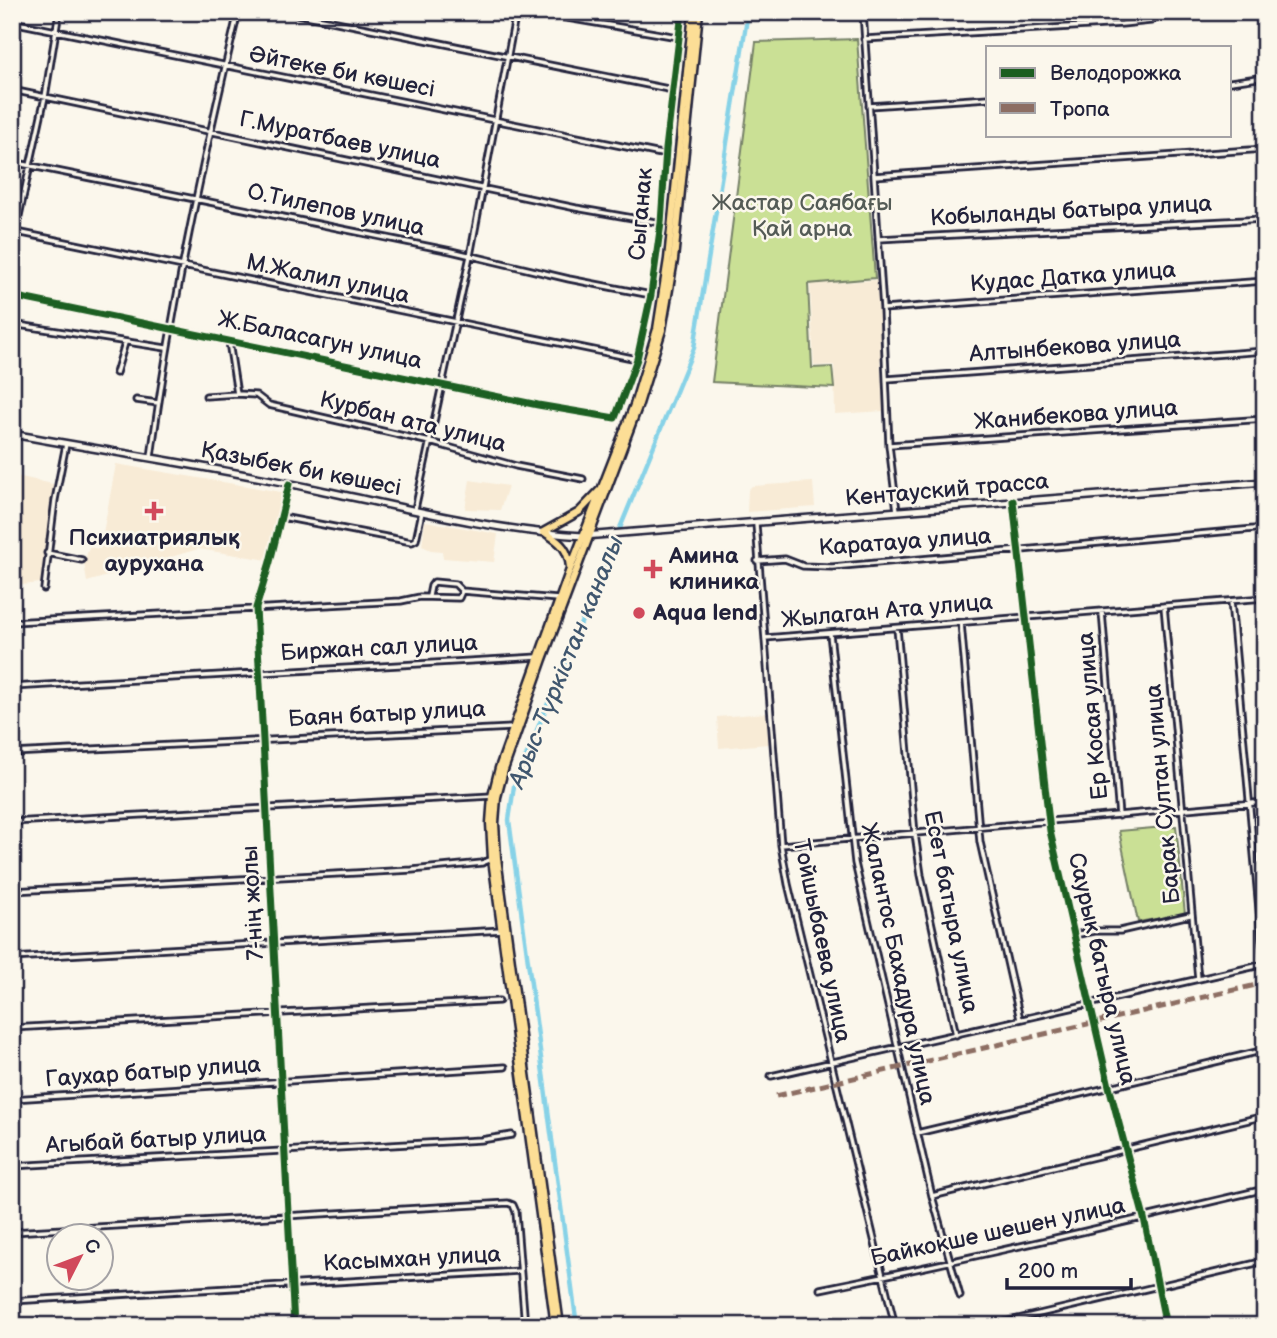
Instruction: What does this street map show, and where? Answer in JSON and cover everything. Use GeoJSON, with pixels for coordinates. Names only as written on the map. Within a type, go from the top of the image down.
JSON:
{"type":"FeatureCollection","features":[{"type":"Feature","properties":{"kind":"highway"},"geometry":{"type":"LineString","coordinates":[[557,1326],[492,859],[492,796],[512,728],[570,568],[587,536],[649,362],[663,303],[696,12]]}},
{"type":"Feature","properties":{"kind":"highway"},"geometry":{"type":"LineString","coordinates":[[557,1326],[498,858],[495,823],[497,797],[508,757],[587,536],[650,374],[662,330],[674,260],[696,12]]}},
{"type":"Feature","properties":{"kind":"highway"},"geometry":{"type":"LineString","coordinates":[[570,568],[567,550],[559,541],[545,533],[573,516],[602,488]]}},
{"type":"Feature","properties":{"kind":"main road","name":"Қазыбек би көшесі"},"geometry":{"type":"LineString","coordinates":[[12,434],[151,457],[483,524],[545,533],[587,536],[607,534]]}},
{"type":"Feature","properties":{"kind":"main road","name":"Кентауский трасса"},"geometry":{"type":"LineString","coordinates":[[607,534],[1265,481]]}},
{"type":"Feature","properties":{"kind":"street"},"geometry":{"type":"LineString","coordinates":[[12,248],[45,97],[59,12]]}},
{"type":"Feature","properties":{"kind":"street"},"geometry":{"type":"LineString","coordinates":[[151,457],[169,328],[238,12]]}},
{"type":"Feature","properties":{"kind":"street"},"geometry":{"type":"LineString","coordinates":[[287,12],[673,90]]}},
{"type":"Feature","properties":{"kind":"street"},"geometry":{"type":"LineString","coordinates":[[415,509],[484,188],[516,12]]}},
{"type":"Feature","properties":{"kind":"street"},"geometry":{"type":"LineString","coordinates":[[532,12],[679,37]]}},
{"type":"Feature","properties":{"kind":"street","name":"Сыганак"},"geometry":{"type":"LineString","coordinates":[[618,415],[637,359],[652,295],[681,12]]}},
{"type":"Feature","properties":{"kind":"street"},"geometry":{"type":"LineString","coordinates":[[863,12],[883,309],[889,445],[897,511]]}},
{"type":"Feature","properties":{"kind":"street"},"geometry":{"type":"LineString","coordinates":[[864,39],[1122,24],[1151,21],[1157,17],[1158,12]]}},
{"type":"Feature","properties":{"kind":"street","name":"Әйтеке би көшесі"},"geometry":{"type":"LineString","coordinates":[[12,22],[666,155]]}},
{"type":"Feature","properties":{"kind":"street"},"geometry":{"type":"LineString","coordinates":[[1232,82],[1265,77]]}},
{"type":"Feature","properties":{"kind":"street","name":"Г.Муратбаев улица"},"geometry":{"type":"LineString","coordinates":[[12,90],[661,223]]}},
{"type":"Feature","properties":{"kind":"street"},"geometry":{"type":"LineString","coordinates":[[869,106],[986,98]]}},
{"type":"Feature","properties":{"kind":"street"},"geometry":{"type":"LineString","coordinates":[[874,176],[1265,149]]}},
{"type":"Feature","properties":{"kind":"street","name":"О.Тилепов улица"},"geometry":{"type":"LineString","coordinates":[[12,162],[652,295]]}},
{"type":"Feature","properties":{"kind":"street","name":"Кобыланды батыра улица"},"geometry":{"type":"LineString","coordinates":[[878,239],[1265,219]]}},
{"type":"Feature","properties":{"kind":"street","name":"М.Жалил улица"},"geometry":{"type":"LineString","coordinates":[[14,232],[637,359]]}},
{"type":"Feature","properties":{"kind":"street","name":"Кудас Датка улица"},"geometry":{"type":"LineString","coordinates":[[883,309],[1265,281]]}},
{"type":"Feature","properties":{"kind":"street","name":"Ж.Баласагун улица"},"geometry":{"type":"LineString","coordinates":[[12,296],[591,415],[614,418],[618,415]]}},
{"type":"Feature","properties":{"kind":"street"},"geometry":{"type":"LineString","coordinates":[[12,324],[167,349]]}},
{"type":"Feature","properties":{"kind":"street"},"geometry":{"type":"LineString","coordinates":[[229,342],[237,394]]}},
{"type":"Feature","properties":{"kind":"street"},"geometry":{"type":"LineString","coordinates":[[116,373],[125,343]]}},
{"type":"Feature","properties":{"kind":"street","name":"Алтынбекова улица"},"geometry":{"type":"LineString","coordinates":[[887,379],[1265,351]]}},
{"type":"Feature","properties":{"kind":"street"},"geometry":{"type":"LineString","coordinates":[[12,365],[15,367],[12,377]]}},
{"type":"Feature","properties":{"kind":"street","name":"Курбан ата улица"},"geometry":{"type":"LineString","coordinates":[[206,396],[256,395],[269,405],[430,442],[516,466],[583,479]]}},
{"type":"Feature","properties":{"kind":"street"},"geometry":{"type":"LineString","coordinates":[[136,400],[158,403]]}},
{"type":"Feature","properties":{"kind":"street","name":"Жанибекова улица"},"geometry":{"type":"LineString","coordinates":[[889,445],[1265,419]]}},
{"type":"Feature","properties":{"kind":"street"},"geometry":{"type":"LineString","coordinates":[[44,589],[47,553],[66,444]]}},
{"type":"Feature","properties":{"kind":"street","name":"7-нің жолы"},"geometry":{"type":"LineString","coordinates":[[289,484],[256,608],[294,1326]]}},
{"type":"Feature","properties":{"kind":"street","name":"Саурык батыра улица"},"geometry":{"type":"LineString","coordinates":[[1013,501],[1050,822],[1109,1086],[1144,1218],[1166,1326]]}},
{"type":"Feature","properties":{"kind":"street"},"geometry":{"type":"LineString","coordinates":[[282,517],[412,541],[416,540],[422,511]]}},
{"type":"Feature","properties":{"kind":"street","name":"Тойшыбаева улица"},"geometry":{"type":"LineString","coordinates":[[756,524],[781,845],[788,884],[895,1326]]}},
{"type":"Feature","properties":{"kind":"street","name":"Каратауа улица"},"geometry":{"type":"LineString","coordinates":[[757,561],[785,559],[803,566],[832,566],[1265,527]]}},
{"type":"Feature","properties":{"kind":"street"},"geometry":{"type":"LineString","coordinates":[[47,553],[82,560]]}},
{"type":"Feature","properties":{"kind":"street"},"geometry":{"type":"LineString","coordinates":[[427,597],[434,582],[455,584],[462,591],[560,599]]}},
{"type":"Feature","properties":{"kind":"street"},"geometry":{"type":"LineString","coordinates":[[12,622],[401,601],[427,597],[459,598],[462,591]]}},
{"type":"Feature","properties":{"kind":"street","name":"Жылаган Ата улица"},"geometry":{"type":"LineString","coordinates":[[764,638],[1265,598]]}},
{"type":"Feature","properties":{"kind":"street"},"geometry":{"type":"LineString","coordinates":[[771,1076],[1264,964],[1231,601]]}},
{"type":"Feature","properties":{"kind":"street","name":"Барак Султан улица"},"geometry":{"type":"LineString","coordinates":[[1164,606],[1190,915],[1198,978]]}},
{"type":"Feature","properties":{"kind":"street","name":"Ер Косая улица"},"geometry":{"type":"LineString","coordinates":[[1102,612],[1119,816]]}},
{"type":"Feature","properties":{"kind":"street"},"geometry":{"type":"LineString","coordinates":[[961,624],[978,827],[1020,1019]]}},
{"type":"Feature","properties":{"kind":"street","name":"Есет батыра улица"},"geometry":{"type":"LineString","coordinates":[[897,628],[921,876],[956,1035]]}},
{"type":"Feature","properties":{"kind":"street","name":"Жалантос Бахадура улица"},"geometry":{"type":"LineString","coordinates":[[830,634],[851,840],[932,1196],[960,1296]]}},
{"type":"Feature","properties":{"kind":"street","name":"Биржан сал улица"},"geometry":{"type":"LineString","coordinates":[[12,687],[538,657]]}},
{"type":"Feature","properties":{"kind":"street","name":"Баян батыр улица"},"geometry":{"type":"LineString","coordinates":[[12,753],[512,728]]}},
{"type":"Feature","properties":{"kind":"street"},"geometry":{"type":"LineString","coordinates":[[12,822],[492,796]]}},
{"type":"Feature","properties":{"kind":"street"},"geometry":{"type":"LineString","coordinates":[[781,845],[1265,803]]}},
{"type":"Feature","properties":{"kind":"street"},"geometry":{"type":"LineString","coordinates":[[12,891],[412,870],[482,863],[492,859]]}},
{"type":"Feature","properties":{"kind":"street"},"geometry":{"type":"LineString","coordinates":[[1074,935],[1095,931],[1120,931],[1190,915]]}},
{"type":"Feature","properties":{"kind":"street"},"geometry":{"type":"LineString","coordinates":[[12,958],[502,930]]}},
{"type":"Feature","properties":{"kind":"street"},"geometry":{"type":"LineString","coordinates":[[12,1028],[499,1001]]}},
{"type":"Feature","properties":{"kind":"street"},"geometry":{"type":"LineString","coordinates":[[917,1133],[1265,1050]]}},
{"type":"Feature","properties":{"kind":"street","name":"Гаухар батыр улица"},"geometry":{"type":"LineString","coordinates":[[12,1098],[505,1067]]}},
{"type":"Feature","properties":{"kind":"street"},"geometry":{"type":"LineString","coordinates":[[932,1196],[1265,1116]]}},
{"type":"Feature","properties":{"kind":"street","name":"Агыбай батыр улица"},"geometry":{"type":"LineString","coordinates":[[12,1166],[481,1140],[512,1135]]}},
{"type":"Feature","properties":{"kind":"street","name":"Байкокше шешен улица"},"geometry":{"type":"LineString","coordinates":[[820,1289],[951,1262],[1265,1189]]}},
{"type":"Feature","properties":{"kind":"street"},"geometry":{"type":"LineString","coordinates":[[12,1232],[508,1203],[513,1205],[516,1212],[525,1326]]}},
{"type":"Feature","properties":{"kind":"street"},"geometry":{"type":"LineString","coordinates":[[988,1326],[1265,1262]]}},
{"type":"Feature","properties":{"kind":"street","name":"Касымхан улица"},"geometry":{"type":"LineString","coordinates":[[12,1301],[521,1271]]}},
{"type":"Feature","properties":{"kind":"shaded area"},"geometry":{"type":"Polygon","coordinates":[[[877,280],[885,411],[835,414],[834,365],[814,366],[810,284],[877,280]]]}},
{"type":"Feature","properties":{"kind":"shaded area"},"geometry":{"type":"Polygon","coordinates":[[[116,464],[281,492],[268,560],[198,549],[87,582],[84,563],[89,547],[100,549],[116,464]]]}},
{"type":"Feature","properties":{"kind":"shaded area"},"geometry":{"type":"Polygon","coordinates":[[[12,475],[57,485],[41,583],[12,586],[12,475]]]}},
{"type":"Feature","properties":{"kind":"shaded area"},"geometry":{"type":"Polygon","coordinates":[[[470,480],[508,486],[500,510],[465,509],[470,480]]]}},
{"type":"Feature","properties":{"kind":"shaded area"},"geometry":{"type":"Polygon","coordinates":[[[813,482],[815,507],[747,512],[748,490],[752,486],[813,482]]]}},
{"type":"Feature","properties":{"kind":"shaded area"},"geometry":{"type":"Polygon","coordinates":[[[425,521],[498,534],[494,562],[443,558],[442,551],[422,546],[425,521]]]}},
{"type":"Feature","properties":{"kind":"shaded area"},"geometry":{"type":"Polygon","coordinates":[[[766,713],[769,744],[719,748],[717,717],[766,713]]]}},
{"type":"Feature","properties":{"kind":"green space","name":"Жастар Саябағы Қай арна"},"geometry":{"type":"Polygon","coordinates":[[[857,39],[875,278],[808,284],[812,368],[832,367],[834,388],[712,382],[756,42],[857,39]]]}},
{"type":"Feature","properties":{"kind":"green space"},"geometry":{"type":"Polygon","coordinates":[[[1176,826],[1185,914],[1138,922],[1119,831],[1176,826]]]}},
{"type":"Feature","properties":{"kind":"waterway","name":"Арыс-Түркістан каналы"},"geometry":{"type":"LineString","coordinates":[[577,1326],[509,820],[514,786],[694,348],[748,12]]}},
{"type":"Feature","properties":{"kind":"marked path"},"geometry":{"type":"LineString","coordinates":[[776,1096],[1265,983]]}},
{"type":"Feature","properties":{"kind":"cycle path"},"geometry":{"type":"LineString","coordinates":[[12,296],[538,405],[615,418],[637,359],[651,295],[661,223],[666,149],[682,12]]}},
{"type":"Feature","properties":{"kind":"cycle path"},"geometry":{"type":"LineString","coordinates":[[289,484],[256,608],[294,1326]]}},
{"type":"Feature","properties":{"kind":"cycle path"},"geometry":{"type":"LineString","coordinates":[[1013,501],[1050,831],[1109,1086],[1144,1218],[1166,1326]]}},
{"type":"Feature","properties":{"kind":"place","name":"Психиатриялық аурухана"},"geometry":{"type":"Point","coordinates":[154,511]}},
{"type":"Feature","properties":{"kind":"place","name":"Амина клиника"},"geometry":{"type":"Point","coordinates":[653,569]}},
{"type":"Feature","properties":{"kind":"place","name":"Aqua lend"},"geometry":{"type":"Point","coordinates":[639,613]}}]}
